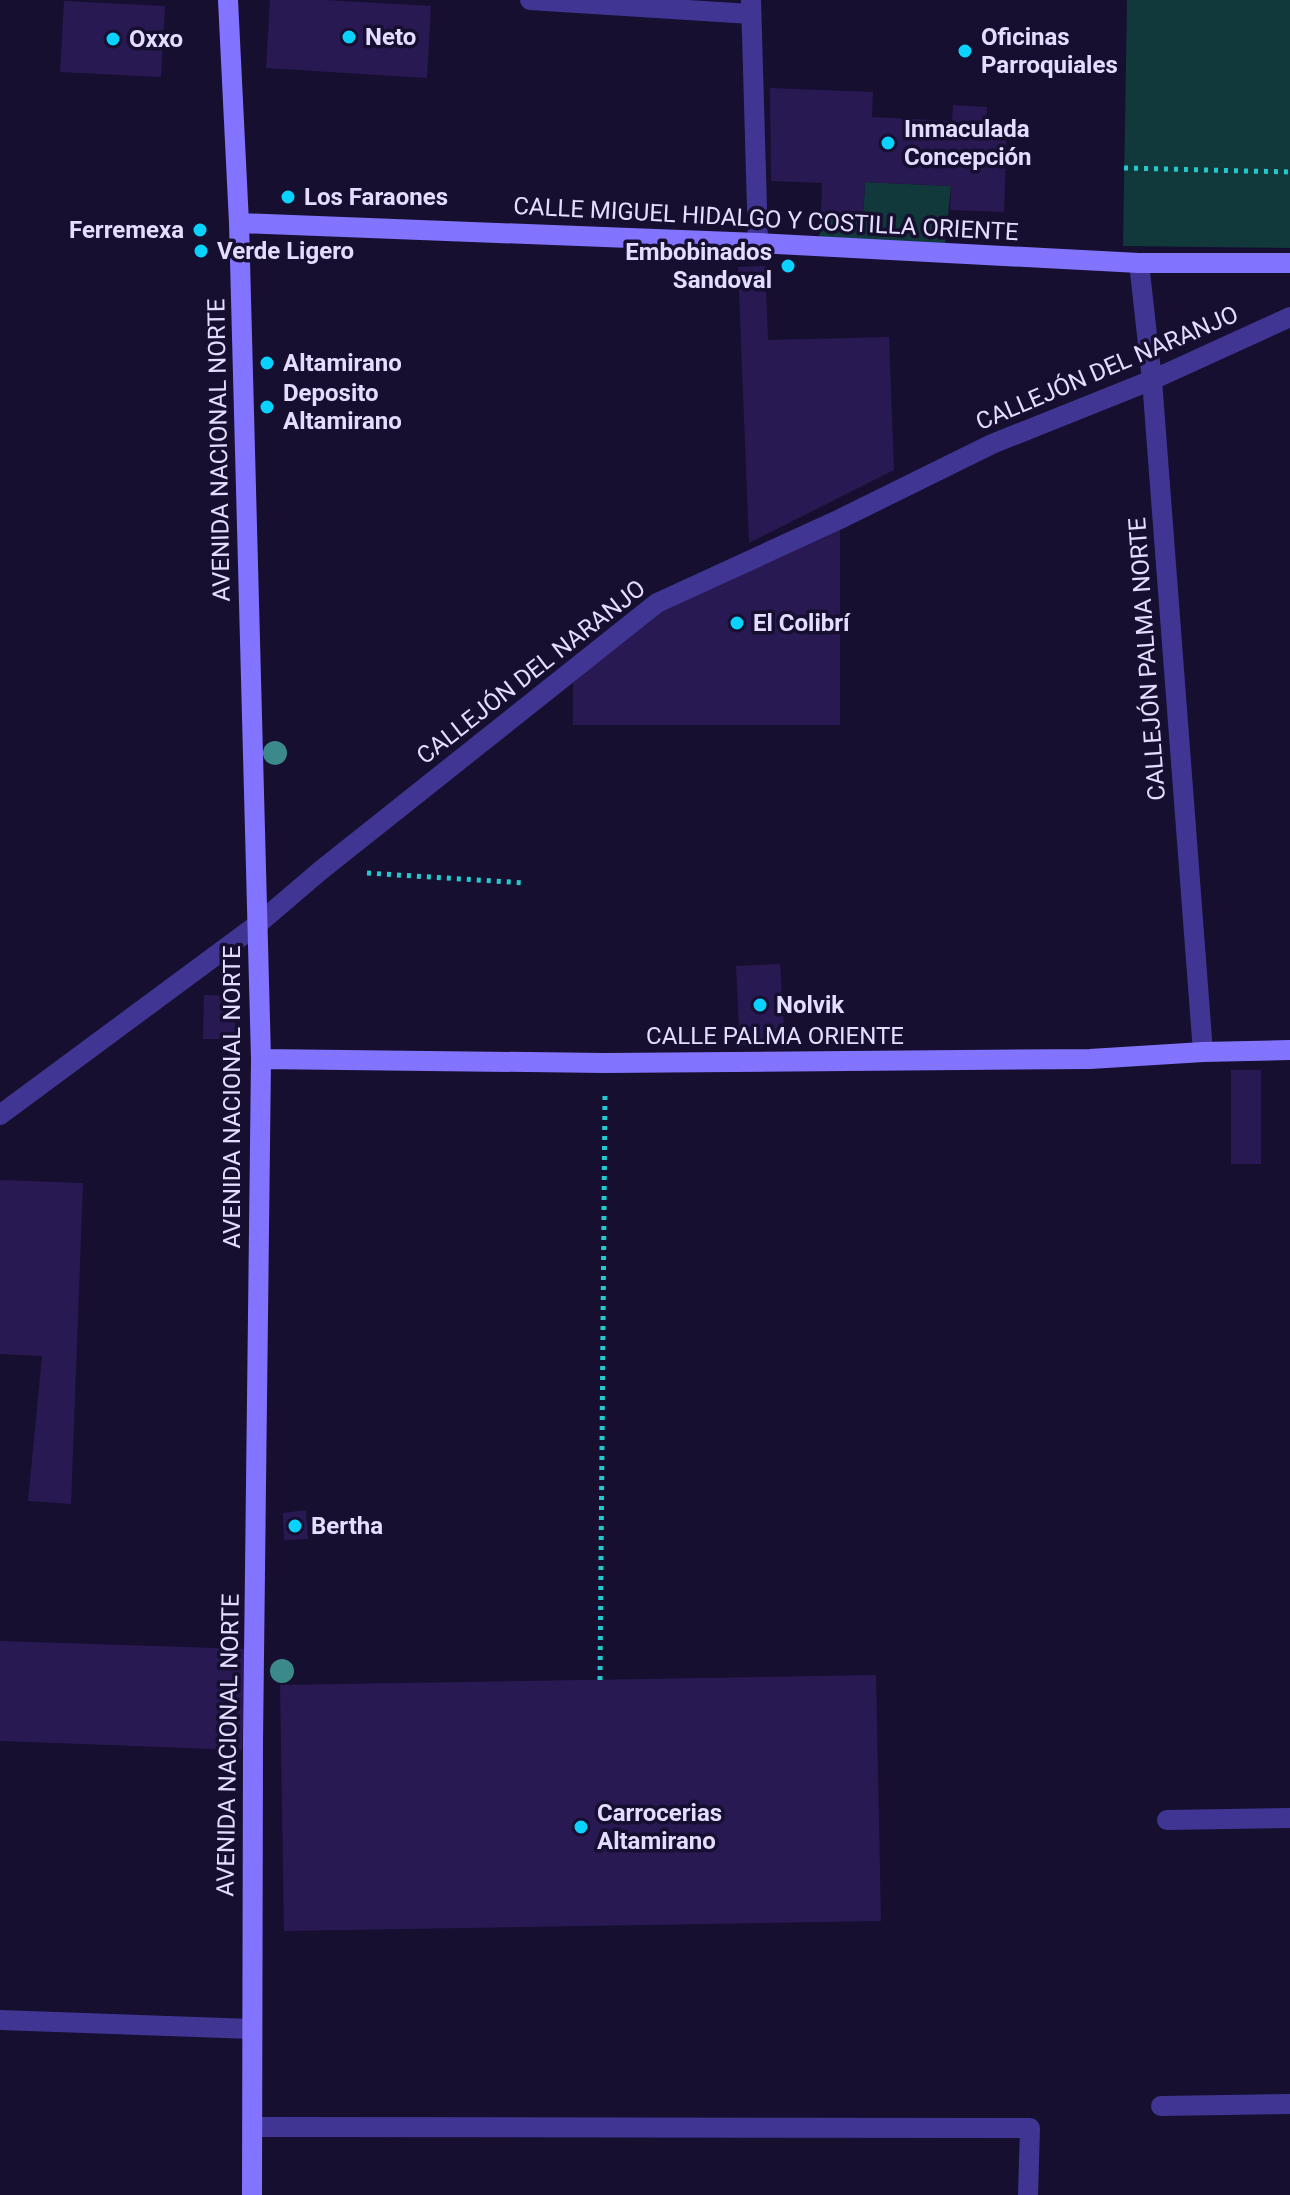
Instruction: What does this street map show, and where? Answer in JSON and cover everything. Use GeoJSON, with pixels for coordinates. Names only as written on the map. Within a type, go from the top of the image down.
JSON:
{"type":"FeatureCollection","features":[{"type":"Feature","properties":{"kind":"main road","name":"AVENIDA NACIONAL NORTE"},"geometry":{"type":"LineString","coordinates":[[228,0],[239,223],[261,1059],[252,2195]]}},
{"type":"Feature","properties":{"kind":"main road","name":"CALLE MIGUEL HIDALGO Y COSTILLA ORIENTE"},"geometry":{"type":"LineString","coordinates":[[239,223],[1049,252],[1139,263],[1290,263]]}},
{"type":"Feature","properties":{"kind":"main road","name":"CALLE PALMA ORIENTE"},"geometry":{"type":"LineString","coordinates":[[261,1059],[605,1063],[1090,1059],[1290,1050]]}},
{"type":"Feature","properties":{"kind":"street"},"geometry":{"type":"LineString","coordinates":[[530,0],[751,7],[758,243]]}},
{"type":"Feature","properties":{"kind":"street","name":"CALLEJÓN PALMA NORTE"},"geometry":{"type":"LineString","coordinates":[[1139,263],[1152,380],[1203,1052]]}},
{"type":"Feature","properties":{"kind":"street","name":"CALLEJÓN DEL NARANJO"},"geometry":{"type":"LineString","coordinates":[[0,1115],[258,924],[320,871],[657,603],[840,519],[992,444],[1152,380],[1290,317]]}},
{"type":"Feature","properties":{"kind":"street"},"geometry":{"type":"LineString","coordinates":[[1167,1820],[1290,1818]]}},
{"type":"Feature","properties":{"kind":"street"},"geometry":{"type":"LineString","coordinates":[[0,2020],[252,2029]]}},
{"type":"Feature","properties":{"kind":"street"},"geometry":{"type":"LineString","coordinates":[[1161,2106],[1290,2104]]}},
{"type":"Feature","properties":{"kind":"street"},"geometry":{"type":"LineString","coordinates":[[252,2127],[1030,2128],[1028,2195]]}},
{"type":"Feature","properties":{"kind":"path"},"geometry":{"type":"LineString","coordinates":[[1124,168],[1290,172]]}},
{"type":"Feature","properties":{"kind":"path"},"geometry":{"type":"LineString","coordinates":[[320,871],[526,883]]}},
{"type":"Feature","properties":{"kind":"path"},"geometry":{"type":"LineString","coordinates":[[600,1680],[605,1063]]}},
{"type":"Feature","properties":{"kind":"green space"},"geometry":{"type":"Polygon","coordinates":[[[1127,0],[1290,0],[1290,248],[1123,246],[1127,0]]]}},
{"type":"Feature","properties":{"kind":"green space"},"geometry":{"type":"Polygon","coordinates":[[[865,182],[951,186],[945,244],[819,242],[821,215],[863,217],[865,182]]]}},
{"type":"Feature","properties":{"kind":"building","name":"Neto"},"geometry":{"type":"Polygon","coordinates":[[[270,0],[431,6],[427,78],[266,68],[270,0]]]}},
{"type":"Feature","properties":{"kind":"building","name":"Oxxo"},"geometry":{"type":"Polygon","coordinates":[[[64,1],[165,6],[161,77],[60,72],[64,1]]]}},
{"type":"Feature","properties":{"kind":"building","name":"Inmaculada Concepción"},"geometry":{"type":"Polygon","coordinates":[[[770,88],[873,92],[872,117],[952,121],[953,105],[987,107],[986,124],[1007,124],[1004,212],[950,210],[951,186],[865,182],[863,217],[821,215],[822,183],[771,181],[770,88]]]}},
{"type":"Feature","properties":{"kind":"building"},"geometry":{"type":"Polygon","coordinates":[[[765,266],[768,340],[889,337],[894,470],[749,543],[738,267],[765,266]]]}},
{"type":"Feature","properties":{"kind":"building","name":"El Colibrí"},"geometry":{"type":"Polygon","coordinates":[[[840,519],[840,725],[573,725],[573,670],[657,603],[840,519]]]}},
{"type":"Feature","properties":{"kind":"building","name":"Nolvik"},"geometry":{"type":"Polygon","coordinates":[[[780,964],[785,1043],[740,1045],[736,966],[780,964]]]}},
{"type":"Feature","properties":{"kind":"building"},"geometry":{"type":"Polygon","coordinates":[[[204,995],[236,996],[235,1039],[203,1039],[204,995]]]}},
{"type":"Feature","properties":{"kind":"building"},"geometry":{"type":"Polygon","coordinates":[[[1231,1070],[1261,1070],[1261,1164],[1231,1164],[1231,1070]]]}},
{"type":"Feature","properties":{"kind":"building"},"geometry":{"type":"Polygon","coordinates":[[[0,1180],[83,1183],[71,1504],[28,1501],[42,1356],[0,1354],[0,1180]]]}},
{"type":"Feature","properties":{"kind":"building","name":"Bertha"},"geometry":{"type":"Polygon","coordinates":[[[306,1510],[308,1539],[284,1540],[283,1513],[306,1510]]]}},
{"type":"Feature","properties":{"kind":"building"},"geometry":{"type":"Polygon","coordinates":[[[0,1641],[246,1649],[242,1750],[0,1741],[0,1641]]]}},
{"type":"Feature","properties":{"kind":"building","name":"Carrocerias Altamirano"},"geometry":{"type":"Polygon","coordinates":[[[876,1675],[881,1921],[284,1931],[280,1685],[876,1675]]]}},
{"type":"Feature","properties":{"kind":"place","name":"Neto"},"geometry":{"type":"Point","coordinates":[349,37]}},
{"type":"Feature","properties":{"kind":"place","name":"Oxxo"},"geometry":{"type":"Point","coordinates":[113,39]}},
{"type":"Feature","properties":{"kind":"place","name":"Oficinas Parroquiales"},"geometry":{"type":"Point","coordinates":[965,51]}},
{"type":"Feature","properties":{"kind":"place","name":"Inmaculada Concepción"},"geometry":{"type":"Point","coordinates":[888,143]}},
{"type":"Feature","properties":{"kind":"place","name":"Los Faraones"},"geometry":{"type":"Point","coordinates":[288,197]}},
{"type":"Feature","properties":{"kind":"place","name":"Ferremexa"},"geometry":{"type":"Point","coordinates":[200,230]}},
{"type":"Feature","properties":{"kind":"place","name":"Verde Ligero"},"geometry":{"type":"Point","coordinates":[201,251]}},
{"type":"Feature","properties":{"kind":"place","name":"Embobinados Sandoval"},"geometry":{"type":"Point","coordinates":[788,266]}},
{"type":"Feature","properties":{"kind":"place","name":"Altamirano"},"geometry":{"type":"Point","coordinates":[267,363]}},
{"type":"Feature","properties":{"kind":"place","name":"Deposito Altamirano"},"geometry":{"type":"Point","coordinates":[267,407]}},
{"type":"Feature","properties":{"kind":"place","name":"El Colibrí"},"geometry":{"type":"Point","coordinates":[737,623]}},
{"type":"Feature","properties":{"kind":"place","name":"Nolvik"},"geometry":{"type":"Point","coordinates":[760,1005]}},
{"type":"Feature","properties":{"kind":"place","name":"Bertha"},"geometry":{"type":"Point","coordinates":[295,1526]}},
{"type":"Feature","properties":{"kind":"place","name":"Carrocerias Altamirano"},"geometry":{"type":"Point","coordinates":[581,1827]}}]}
